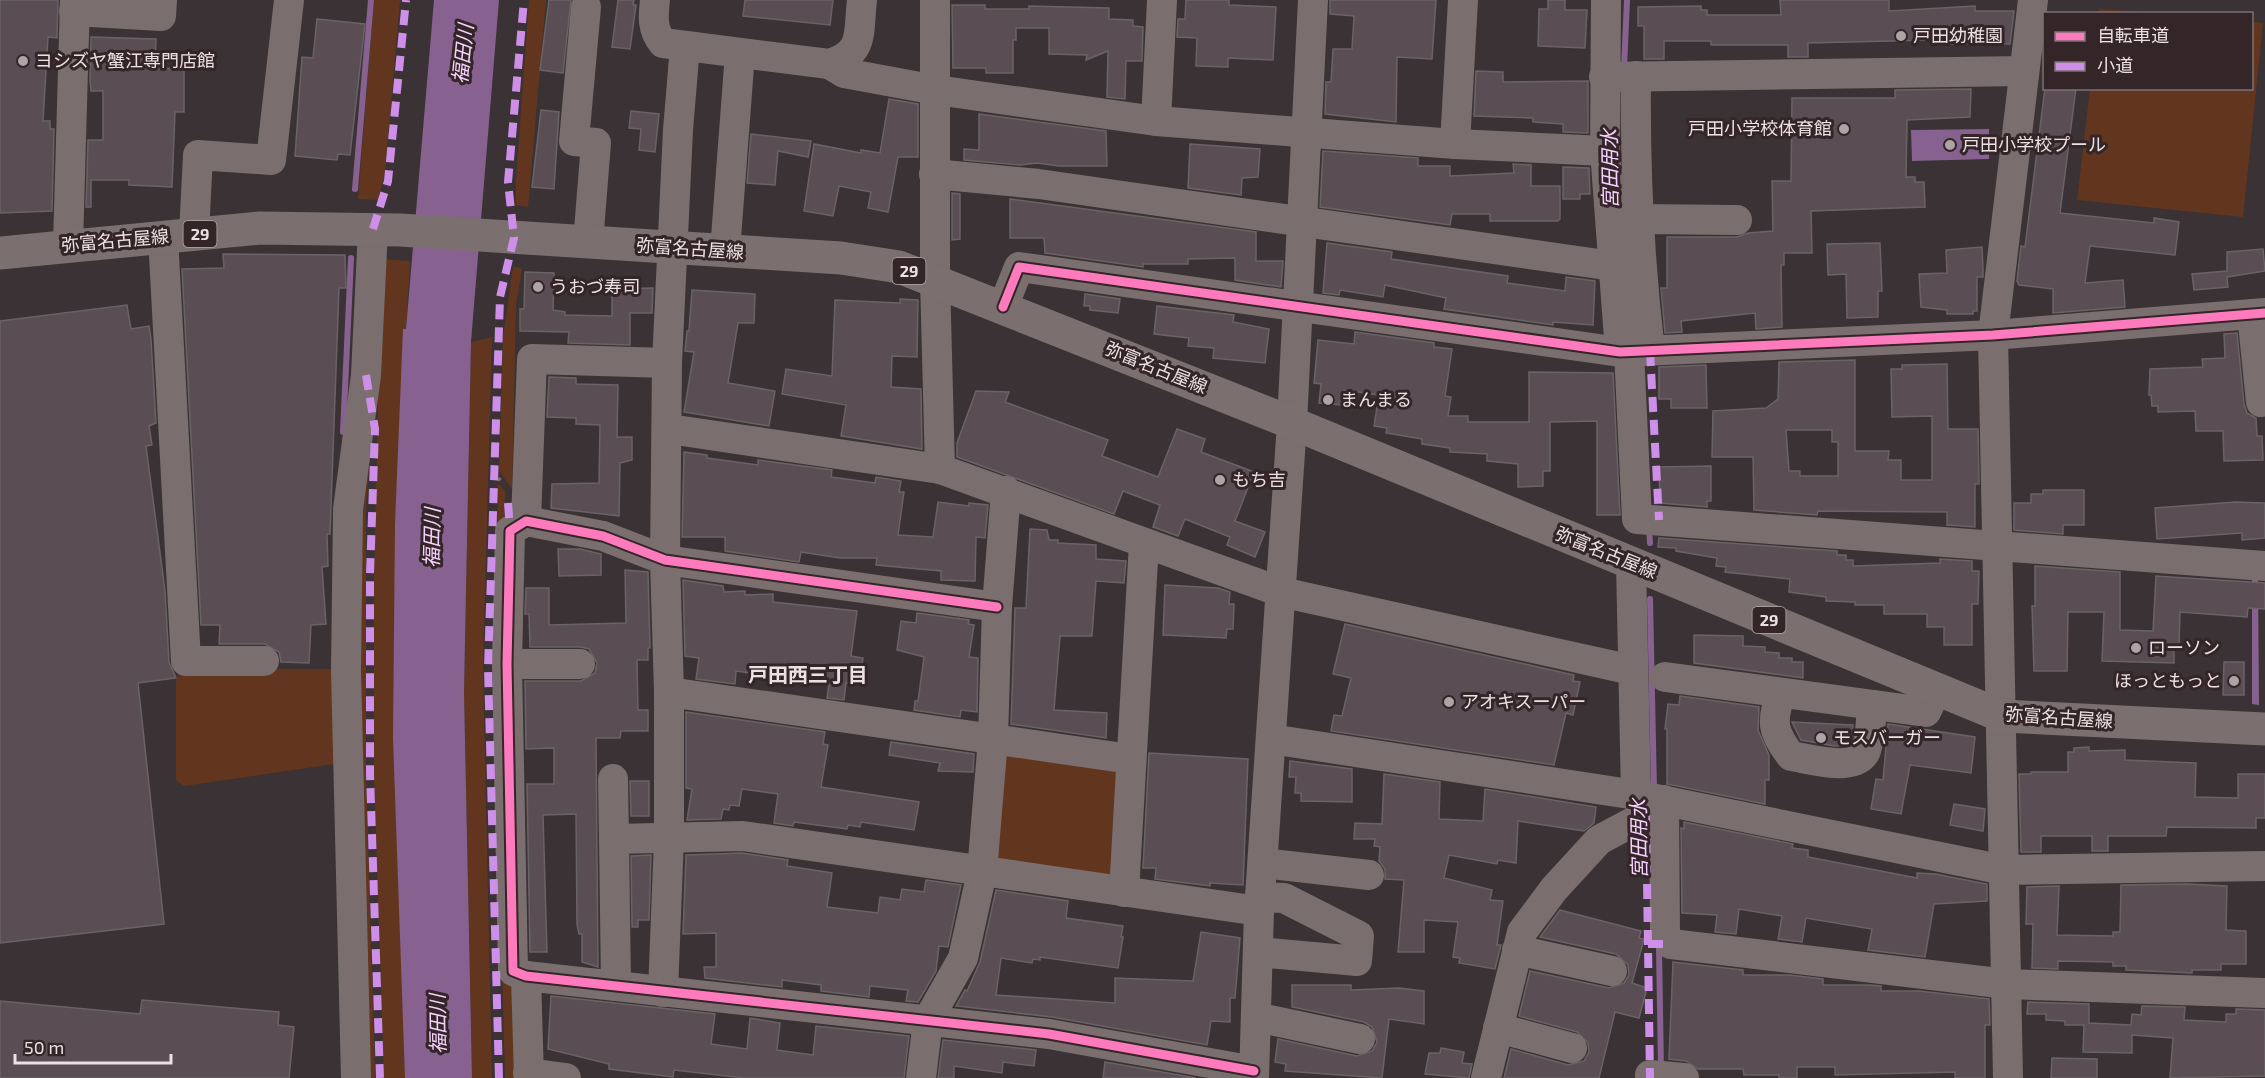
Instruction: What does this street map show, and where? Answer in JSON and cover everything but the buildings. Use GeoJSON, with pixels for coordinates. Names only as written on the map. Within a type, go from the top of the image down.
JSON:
{"type":"FeatureCollection","features":[{"type":"Feature","properties":{"kind":"main road","name":"弥富名古屋線"},"geometry":{"type":"LineString","coordinates":[[0,254],[68,245],[261,228],[386,230],[841,258],[899,267],[935,279],[1292,423],[2002,716],[2265,729]]}},
{"type":"Feature","properties":{"kind":"street"},"geometry":{"type":"LineString","coordinates":[[68,245],[75,6],[161,16],[162,0]]}},
{"type":"Feature","properties":{"kind":"street"},"geometry":{"type":"LineString","coordinates":[[264,661],[186,661],[178,235],[198,155],[271,160],[289,0]]}},
{"type":"Feature","properties":{"kind":"street"},"geometry":{"type":"LineString","coordinates":[[655,0],[653,18],[656,34],[663,43],[829,64],[844,72],[936,90],[1156,121],[1455,144],[1605,151]]}},
{"type":"Feature","properties":{"kind":"street"},"geometry":{"type":"LineString","coordinates":[[829,64],[846,59],[855,50],[862,0]]}},
{"type":"Feature","properties":{"kind":"street"},"geometry":{"type":"LineString","coordinates":[[935,0],[935,279],[940,469]]}},
{"type":"Feature","properties":{"kind":"street"},"geometry":{"type":"LineString","coordinates":[[1156,121],[1162,0]]}},
{"type":"Feature","properties":{"kind":"street"},"geometry":{"type":"LineString","coordinates":[[997,607],[665,560],[603,536],[526,521],[510,531],[507,664],[513,971],[526,976],[1049,1034],[1260,1075],[1256,1017],[1260,904],[1292,423],[1313,0]]}},
{"type":"Feature","properties":{"kind":"street"},"geometry":{"type":"LineString","coordinates":[[1455,144],[1463,0]]}},
{"type":"Feature","properties":{"kind":"street"},"geometry":{"type":"LineString","coordinates":[[1606,0],[1623,76],[1638,219],[1633,352],[1637,519],[2265,566]]}},
{"type":"Feature","properties":{"kind":"street"},"geometry":{"type":"LineString","coordinates":[[2008,1078],[1993,335],[2032,0]]}},
{"type":"Feature","properties":{"kind":"street"},"geometry":{"type":"LineString","coordinates":[[586,7],[574,141],[596,143],[588,243]]}},
{"type":"Feature","properties":{"kind":"street"},"geometry":{"type":"LineString","coordinates":[[663,992],[669,838],[669,692],[665,560],[669,429],[667,363],[671,248],[685,46]]}},
{"type":"Feature","properties":{"kind":"street"},"geometry":{"type":"LineString","coordinates":[[725,251],[740,53]]}},
{"type":"Feature","properties":{"kind":"street"},"geometry":{"type":"LineString","coordinates":[[1623,76],[2024,71]]}},
{"type":"Feature","properties":{"kind":"street"},"geometry":{"type":"LineString","coordinates":[[1623,76],[1605,151],[1613,266],[1633,352]]}},
{"type":"Feature","properties":{"kind":"street"},"geometry":{"type":"LineString","coordinates":[[934,174],[1039,184],[1302,224],[1613,266]]}},
{"type":"Feature","properties":{"kind":"street"},"geometry":{"type":"LineString","coordinates":[[1638,219],[1737,220]]}},
{"type":"Feature","properties":{"kind":"street"},"geometry":{"type":"LineString","coordinates":[[356,1078],[346,671],[348,509],[386,230]]}},
{"type":"Feature","properties":{"kind":"street"},"geometry":{"type":"LineString","coordinates":[[1003,307],[1019,267],[1633,352],[1993,335],[2259,313],[2261,402]]}},
{"type":"Feature","properties":{"kind":"street"},"geometry":{"type":"LineString","coordinates":[[526,521],[532,359],[667,363]]}},
{"type":"Feature","properties":{"kind":"street"},"geometry":{"type":"LineString","coordinates":[[669,429],[940,469],[1281,592],[1632,670]]}},
{"type":"Feature","properties":{"kind":"street"},"geometry":{"type":"LineString","coordinates":[[921,1078],[928,1020],[963,958],[982,872],[993,739],[997,607],[1006,491]]}},
{"type":"Feature","properties":{"kind":"street"},"geometry":{"type":"LineString","coordinates":[[1124,892],[1144,543]]}},
{"type":"Feature","properties":{"kind":"street"},"geometry":{"type":"LineString","coordinates":[[1630,563],[1632,670],[1651,798],[1665,933],[1671,944],[2007,984],[2265,993]]}},
{"type":"Feature","properties":{"kind":"street"},"geometry":{"type":"LineString","coordinates":[[507,664],[580,664]]}},
{"type":"Feature","properties":{"kind":"street"},"geometry":{"type":"LineString","coordinates":[[1665,677],[1926,712],[1937,689]]}},
{"type":"Feature","properties":{"kind":"street"},"geometry":{"type":"LineString","coordinates":[[669,692],[1130,759]]}},
{"type":"Feature","properties":{"kind":"street"},"geometry":{"type":"LineString","coordinates":[[1782,693],[1774,723],[1778,740],[1791,756],[1847,764],[1863,758],[1867,749],[1872,705]]}},
{"type":"Feature","properties":{"kind":"street"},"geometry":{"type":"LineString","coordinates":[[1271,739],[1651,798],[2004,870],[2265,866]]}},
{"type":"Feature","properties":{"kind":"street"},"geometry":{"type":"LineString","coordinates":[[613,779],[616,986]]}},
{"type":"Feature","properties":{"kind":"street"},"geometry":{"type":"LineString","coordinates":[[1486,1078],[1521,932],[1599,840],[1646,815],[1651,798]]}},
{"type":"Feature","properties":{"kind":"street"},"geometry":{"type":"LineString","coordinates":[[615,839],[743,836],[1124,892],[1260,904],[1284,898],[1359,936],[1357,961],[1258,952]]}},
{"type":"Feature","properties":{"kind":"street"},"geometry":{"type":"LineString","coordinates":[[1263,863],[1369,875]]}},
{"type":"Feature","properties":{"kind":"street"},"geometry":{"type":"LineString","coordinates":[[1517,950],[1612,971]]}},
{"type":"Feature","properties":{"kind":"street"},"geometry":{"type":"LineString","coordinates":[[526,976],[528,1076],[566,1078]]}},
{"type":"Feature","properties":{"kind":"street"},"geometry":{"type":"LineString","coordinates":[[1256,1017],[1360,1039]]}},
{"type":"Feature","properties":{"kind":"street"},"geometry":{"type":"LineString","coordinates":[[1498,1028],[1572,1048]]}},
{"type":"Feature","properties":{"kind":"shaded area"},"geometry":{"type":"Polygon","coordinates":[[[374,0],[400,0],[385,173],[378,200],[358,199],[374,0]]]}},
{"type":"Feature","properties":{"kind":"shaded area"},"geometry":{"type":"Polygon","coordinates":[[[529,0],[546,0],[528,207],[516,205],[516,181],[529,0]]]}},
{"type":"Feature","properties":{"kind":"shaded area"},"geometry":{"type":"Polygon","coordinates":[[[2099,9],[2142,12],[2098,12],[2099,9]]]}},
{"type":"Feature","properties":{"kind":"shaded area"},"geometry":{"type":"Polygon","coordinates":[[[2253,22],[2263,23],[2243,217],[2077,200],[2090,90],[2253,90],[2253,22]]]}},
{"type":"Feature","properties":{"kind":"shaded area"},"geometry":{"type":"Polygon","coordinates":[[[381,259],[410,261],[406,329],[404,329],[405,1078],[384,1078],[374,775],[374,584],[381,259]]]}},
{"type":"Feature","properties":{"kind":"shaded area"},"geometry":{"type":"Polygon","coordinates":[[[513,267],[522,268],[516,305],[512,489],[499,471],[503,338],[513,267]]]}},
{"type":"Feature","properties":{"kind":"shaded area"},"geometry":{"type":"Polygon","coordinates":[[[492,337],[483,666],[492,1078],[472,1078],[464,692],[471,342],[492,337]]]}},
{"type":"Feature","properties":{"kind":"shaded area"},"geometry":{"type":"Polygon","coordinates":[[[370,454],[366,505],[366,773],[375,1078],[365,1078],[355,486],[370,454]]]}},
{"type":"Feature","properties":{"kind":"shaded area"},"geometry":{"type":"Polygon","coordinates":[[[498,483],[505,491],[502,663],[519,1078],[505,1078],[494,669],[498,483]]]}},
{"type":"Feature","properties":{"kind":"shaded area"},"geometry":{"type":"Polygon","coordinates":[[[181,669],[334,669],[334,764],[184,786],[176,780],[176,680],[181,669]]]}},
{"type":"Feature","properties":{"kind":"shaded area"},"geometry":{"type":"Polygon","coordinates":[[[1000,754],[1114,766],[1121,774],[1113,875],[999,866],[993,856],[1000,754]]]}},
{"type":"Feature","properties":{"kind":"water","name":"福田川"},"geometry":{"type":"Polygon","coordinates":[[[434,0],[499,0],[471,342],[464,692],[472,1078],[405,1078],[393,738],[395,524],[403,329],[406,329],[434,0]]]}},
{"type":"Feature","properties":{"kind":"water","name":"戸田小学校プール"},"geometry":{"type":"Polygon","coordinates":[[[1989,129],[1989,159],[1912,161],[1911,130],[1989,129]]]}},
{"type":"Feature","properties":{"kind":"water"},"geometry":{"type":"Polygon","coordinates":[[[2252,572],[2258,579],[2259,705],[2252,704],[2252,572]]]}},
{"type":"Feature","properties":{"kind":"waterway"},"geometry":{"type":"LineString","coordinates":[[355,189],[371,0]]}},
{"type":"Feature","properties":{"kind":"waterway","name":"宮田用水"},"geometry":{"type":"LineString","coordinates":[[1624,68],[1627,0]]}},
{"type":"Feature","properties":{"kind":"waterway"},"geometry":{"type":"LineString","coordinates":[[343,432],[351,258]]}},
{"type":"Feature","properties":{"kind":"waterway","name":"宮田用水"},"geometry":{"type":"LineString","coordinates":[[1649,527],[1650,543]]}},
{"type":"Feature","properties":{"kind":"waterway","name":"宮田用水"},"geometry":{"type":"LineString","coordinates":[[1650,599],[1654,790]]}},
{"type":"Feature","properties":{"kind":"waterway","name":"宮田用水"},"geometry":{"type":"LineString","coordinates":[[1659,947],[1661,1069]]}},
{"type":"Feature","properties":{"kind":"marked path"},"geometry":{"type":"LineString","coordinates":[[373,229],[388,181],[406,0]]}},
{"type":"Feature","properties":{"kind":"marked path"},"geometry":{"type":"LineString","coordinates":[[499,1078],[488,668],[500,297],[514,238],[508,182],[524,0]]}},
{"type":"Feature","properties":{"kind":"marked path"},"geometry":{"type":"LineString","coordinates":[[1650,351],[1659,520]]}},
{"type":"Feature","properties":{"kind":"marked path"},"geometry":{"type":"LineString","coordinates":[[366,375],[375,429],[370,574],[370,774],[380,1078]]}},
{"type":"Feature","properties":{"kind":"marked path"},"geometry":{"type":"LineString","coordinates":[[508,503],[510,531]]}},
{"type":"Feature","properties":{"kind":"marked path"},"geometry":{"type":"LineString","coordinates":[[1646,815],[1650,1078]]}},
{"type":"Feature","properties":{"kind":"marked path"},"geometry":{"type":"LineString","coordinates":[[1648,944],[1671,944]]}},
{"type":"Feature","properties":{"kind":"cycle path"},"geometry":{"type":"LineString","coordinates":[[1003,307],[1019,267],[1620,352],[1993,335],[2265,313]]}},
{"type":"Feature","properties":{"kind":"cycle path"},"geometry":{"type":"LineString","coordinates":[[997,607],[665,560],[603,536],[526,521],[510,531],[507,664],[513,971],[526,976],[1049,1034],[1254,1071]]}},
{"type":"Feature","properties":{"kind":"place","name":"戸田幼稚園"},"geometry":{"type":"Point","coordinates":[1901,36]}},
{"type":"Feature","properties":{"kind":"place","name":"ヨシズヤ蟹江専門店館"},"geometry":{"type":"Point","coordinates":[23,61]}},
{"type":"Feature","properties":{"kind":"place","name":"戸田小学校体育館"},"geometry":{"type":"Point","coordinates":[1844,129]}},
{"type":"Feature","properties":{"kind":"place","name":"戸田小学校プール"},"geometry":{"type":"Point","coordinates":[1950,145]}},
{"type":"Feature","properties":{"kind":"place","name":"うおづ寿司"},"geometry":{"type":"Point","coordinates":[538,287]}},
{"type":"Feature","properties":{"kind":"place","name":"まんまる"},"geometry":{"type":"Point","coordinates":[1328,400]}},
{"type":"Feature","properties":{"kind":"place","name":"もち吉"},"geometry":{"type":"Point","coordinates":[1220,480]}},
{"type":"Feature","properties":{"kind":"place","name":"ローソン"},"geometry":{"type":"Point","coordinates":[2136,648]}},
{"type":"Feature","properties":{"kind":"place","name":"ほっともっと"},"geometry":{"type":"Point","coordinates":[2234,681]}},
{"type":"Feature","properties":{"kind":"place","name":"アオキスーパー"},"geometry":{"type":"Point","coordinates":[1449,702]}},
{"type":"Feature","properties":{"kind":"place","name":"モスバーガー"},"geometry":{"type":"Point","coordinates":[1821,738]}},
{"type":"Feature","properties":{"kind":"district","name":"戸田西三丁目"},"geometry":{"type":"Point","coordinates":[808,675]}}]}
